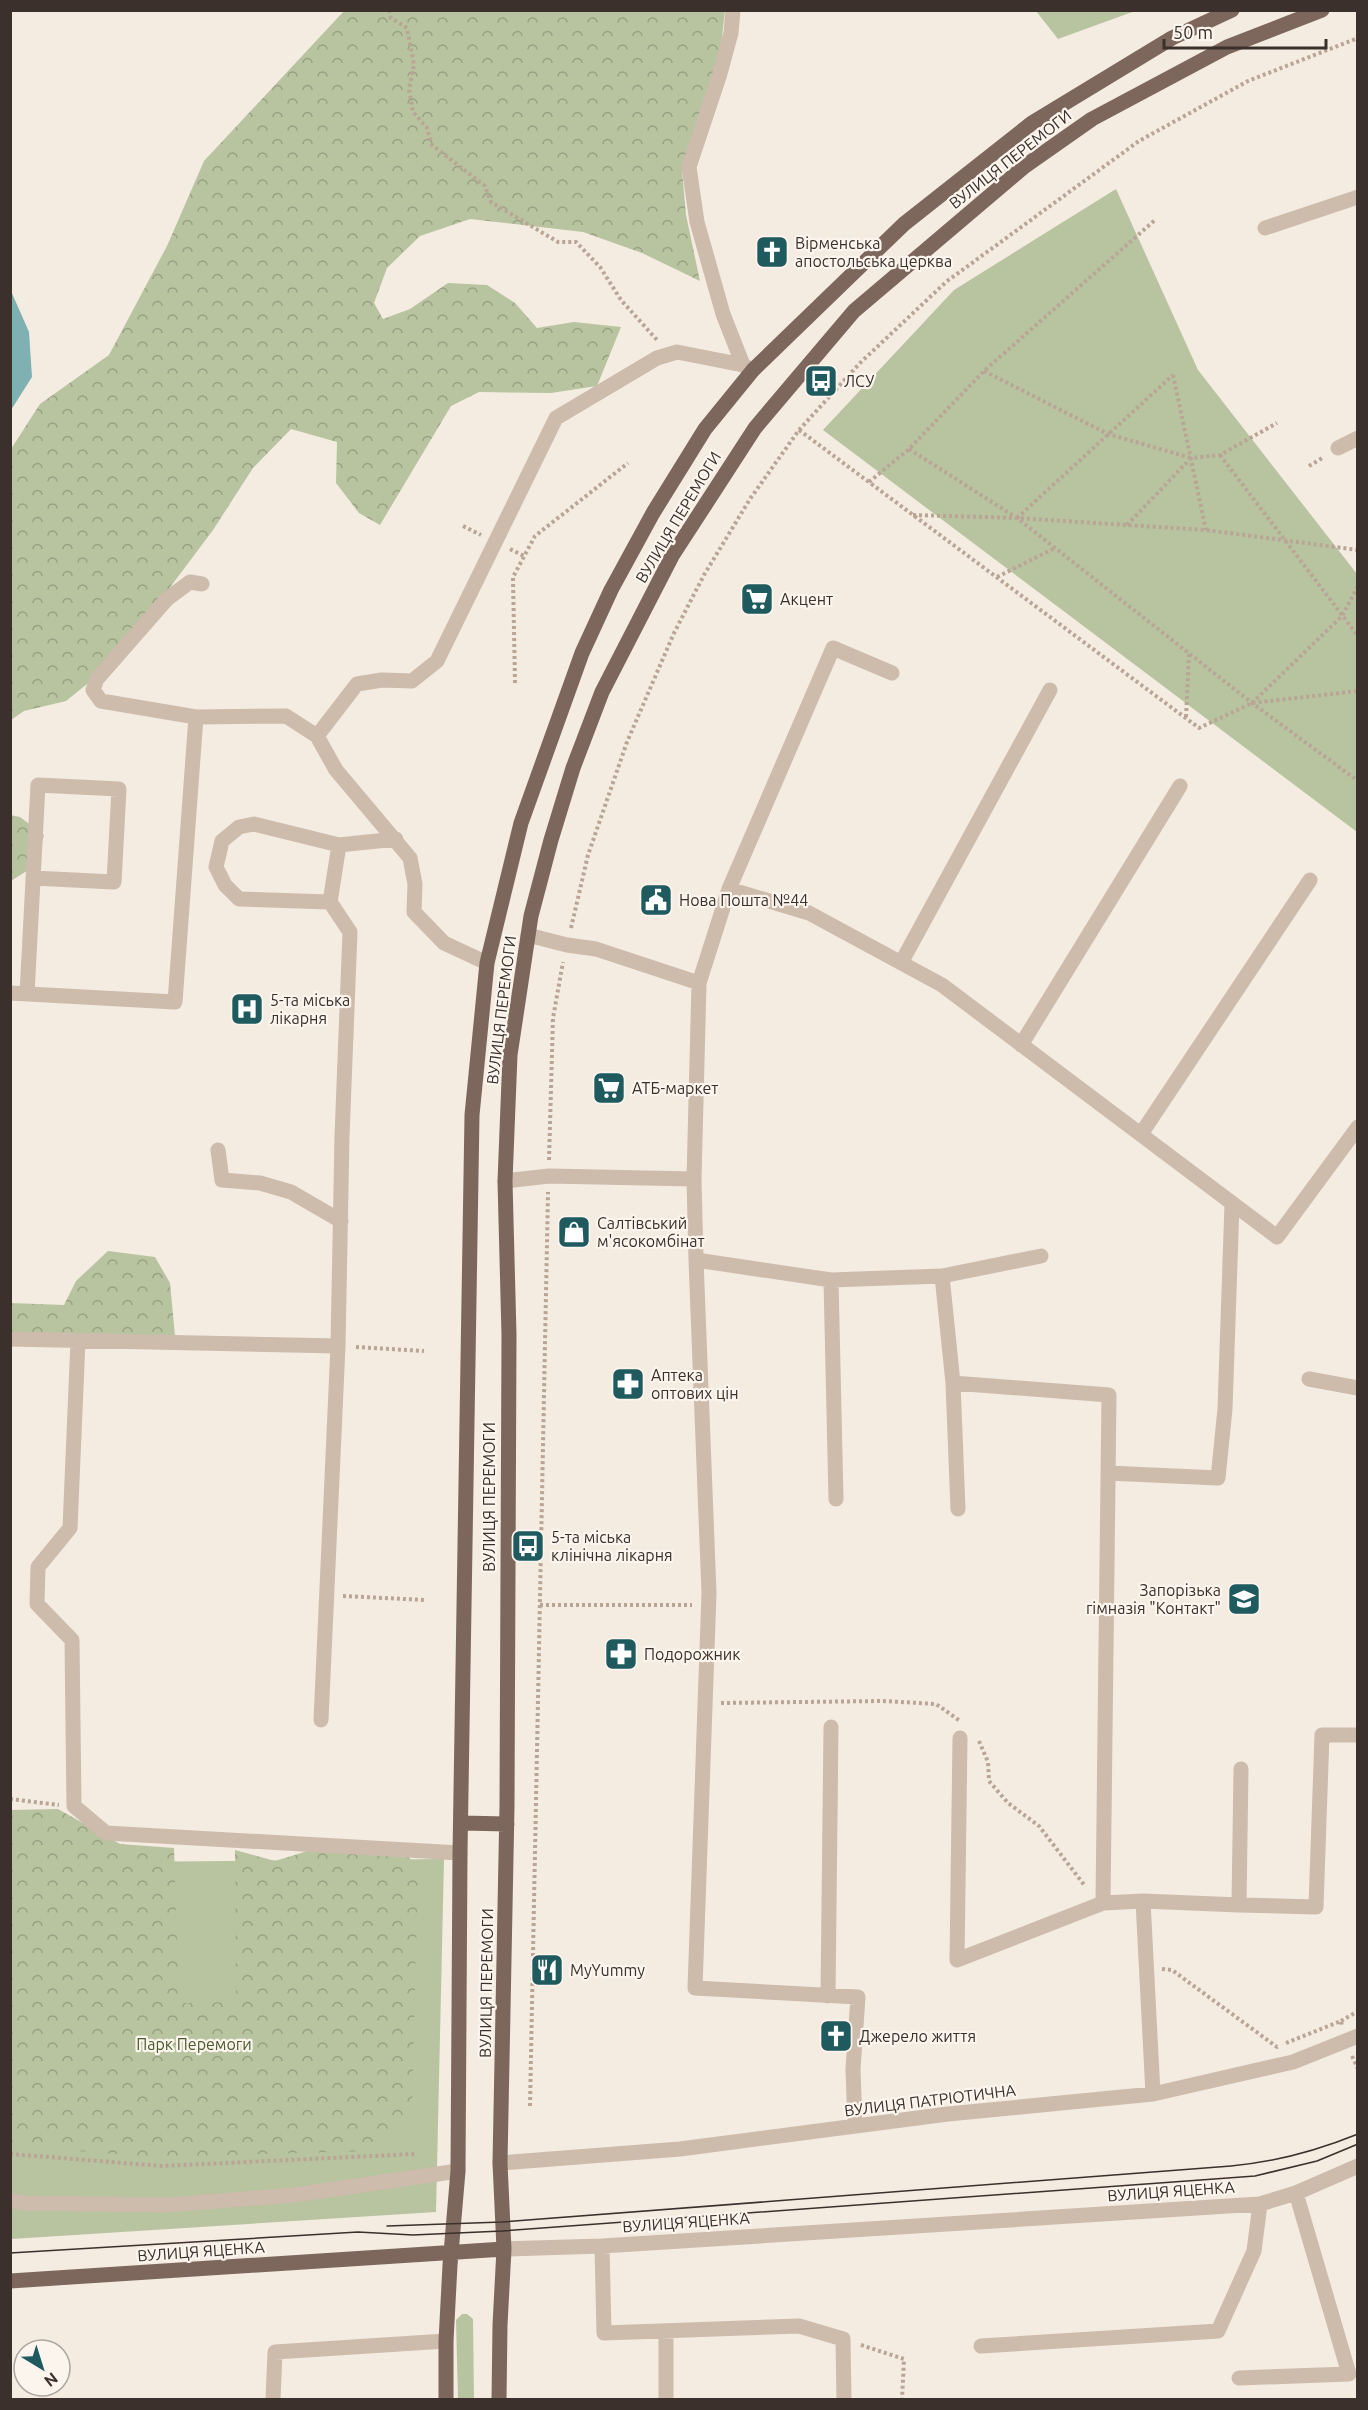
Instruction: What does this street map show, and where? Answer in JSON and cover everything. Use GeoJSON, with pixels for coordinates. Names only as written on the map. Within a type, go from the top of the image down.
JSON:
{"type":"FeatureCollection","features":[{"type":"Feature","properties":{"kind":"main road","name":"ВУЛИЦЯ ПЕРЕМОГИ"},"geometry":{"type":"LineString","coordinates":[[446,2400],[446,2341],[458,2171],[460,1853],[472,1115],[488,963],[520,823],[582,653],[611,590],[653,513],[705,429],[748,368],[904,224],[1032,123],[1172,38],[1232,10]]}},
{"type":"Feature","properties":{"kind":"main road","name":"ВУЛИЦЯ ПЕРЕМОГИ"},"geometry":{"type":"LineString","coordinates":[[499,2400],[504,2249],[500,2163],[507,1824],[508,1335],[505,1181],[510,1055],[528,935],[551,840],[573,768],[602,692],[672,556],[755,428],[854,311],[1025,166],[1092,119],[1227,47],[1322,10]]}},
{"type":"Feature","properties":{"kind":"main road"},"geometry":{"type":"LineString","coordinates":[[462,1823],[507,1824]]}},
{"type":"Feature","properties":{"kind":"main road","name":"ВУЛИЦЯ ЯЦЕНКА"},"geometry":{"type":"LineString","coordinates":[[10,2281],[504,2249]]}},
{"type":"Feature","properties":{"kind":"street"},"geometry":{"type":"LineString","coordinates":[[733,10],[731,33],[719,77],[689,167],[697,222],[723,314],[748,368]]}},
{"type":"Feature","properties":{"kind":"street"},"geometry":{"type":"LineString","coordinates":[[1265,228],[1358,197]]}},
{"type":"Feature","properties":{"kind":"street"},"geometry":{"type":"LineString","coordinates":[[317,736],[357,684],[382,680],[412,681],[437,661],[556,418],[657,358],[676,352],[748,368]]}},
{"type":"Feature","properties":{"kind":"street"},"geometry":{"type":"LineString","coordinates":[[1338,448],[1358,438]]}},
{"type":"Feature","properties":{"kind":"street"},"geometry":{"type":"LineString","coordinates":[[202,584],[190,582],[167,599],[97,679],[93,690],[101,701],[196,717],[285,716],[317,736],[336,770],[396,838],[410,858],[415,884],[414,912],[444,943],[488,963]]}},
{"type":"Feature","properties":{"kind":"street"},"geometry":{"type":"LineString","coordinates":[[855,2126],[853,2069],[858,1997],[695,1988],[709,1605],[694,1179],[699,982],[729,889],[832,648],[892,672]]}},
{"type":"Feature","properties":{"kind":"street"},"geometry":{"type":"LineString","coordinates":[[902,963],[1050,690]]}},
{"type":"Feature","properties":{"kind":"street"},"geometry":{"type":"LineString","coordinates":[[10,993],[175,1002],[196,717]]}},
{"type":"Feature","properties":{"kind":"street"},"geometry":{"type":"LineString","coordinates":[[27,994],[33,878],[38,785],[119,789],[114,882],[33,878]]}},
{"type":"Feature","properties":{"kind":"street"},"geometry":{"type":"LineString","coordinates":[[1021,1045],[1180,786]]}},
{"type":"Feature","properties":{"kind":"street"},"geometry":{"type":"LineString","coordinates":[[330,902],[238,899],[225,885],[216,867],[222,841],[239,827],[254,824],[339,845],[396,838]]}},
{"type":"Feature","properties":{"kind":"street"},"geometry":{"type":"LineString","coordinates":[[321,1720],[338,1346],[350,932],[330,902],[339,845]]}},
{"type":"Feature","properties":{"kind":"street"},"geometry":{"type":"LineString","coordinates":[[1141,1134],[1310,880]]}},
{"type":"Feature","properties":{"kind":"street"},"geometry":{"type":"LineString","coordinates":[[729,889],[809,913],[942,985],[1277,1237],[1358,1127]]}},
{"type":"Feature","properties":{"kind":"street"},"geometry":{"type":"LineString","coordinates":[[528,935],[567,945],[596,949],[699,982]]}},
{"type":"Feature","properties":{"kind":"street"},"geometry":{"type":"LineString","coordinates":[[218,1150],[222,1180],[260,1183],[291,1192],[341,1221]]}},
{"type":"Feature","properties":{"kind":"street"},"geometry":{"type":"LineString","coordinates":[[505,1181],[549,1176],[694,1179]]}},
{"type":"Feature","properties":{"kind":"street"},"geometry":{"type":"LineString","coordinates":[[1108,1473],[1218,1478],[1225,1409],[1232,1204]]}},
{"type":"Feature","properties":{"kind":"street"},"geometry":{"type":"LineString","coordinates":[[696,1260],[831,1280],[942,1276],[1041,1256]]}},
{"type":"Feature","properties":{"kind":"street"},"geometry":{"type":"LineString","coordinates":[[942,1276],[952,1383],[958,1509]]}},
{"type":"Feature","properties":{"kind":"street"},"geometry":{"type":"LineString","coordinates":[[831,1280],[836,1499]]}},
{"type":"Feature","properties":{"kind":"street"},"geometry":{"type":"LineString","coordinates":[[10,1339],[338,1346]]}},
{"type":"Feature","properties":{"kind":"street"},"geometry":{"type":"LineString","coordinates":[[78,1341],[70,1528],[38,1567],[37,1604],[72,1640],[74,1806],[106,1833],[460,1853]]}},
{"type":"Feature","properties":{"kind":"street"},"geometry":{"type":"LineString","coordinates":[[1309,1379],[1358,1388]]}},
{"type":"Feature","properties":{"kind":"street"},"geometry":{"type":"LineString","coordinates":[[952,1383],[1109,1395],[1103,1903]]}},
{"type":"Feature","properties":{"kind":"street"},"geometry":{"type":"LineString","coordinates":[[828,1996],[831,1727]]}},
{"type":"Feature","properties":{"kind":"street"},"geometry":{"type":"LineString","coordinates":[[960,1738],[957,1960],[1103,1903],[1143,1901],[1316,1907],[1322,1735],[1358,1735]]}},
{"type":"Feature","properties":{"kind":"street"},"geometry":{"type":"LineString","coordinates":[[1239,1905],[1241,1769]]}},
{"type":"Feature","properties":{"kind":"street"},"geometry":{"type":"LineString","coordinates":[[1143,1901],[1153,2094]]}},
{"type":"Feature","properties":{"kind":"street","name":"ВУЛИЦЯ ПАТРІОТИЧНА"},"geometry":{"type":"LineString","coordinates":[[500,2163],[680,2148],[948,2114],[1153,2094],[1293,2062],[1358,2036]]}},
{"type":"Feature","properties":{"kind":"street","name":"ВУЛИЦЯ ЯЦЕНКА"},"geometry":{"type":"LineString","coordinates":[[504,2249],[602,2246],[1260,2204],[1296,2193],[1358,2166]]}},
{"type":"Feature","properties":{"kind":"street"},"geometry":{"type":"LineString","coordinates":[[10,2200],[23,2204],[167,2205],[294,2195],[458,2171]]}},
{"type":"Feature","properties":{"kind":"street"},"geometry":{"type":"LineString","coordinates":[[1239,2378],[1349,2374],[1296,2193]]}},
{"type":"Feature","properties":{"kind":"street"},"geometry":{"type":"LineString","coordinates":[[981,2346],[1218,2331],[1254,2251],[1260,2204]]}},
{"type":"Feature","properties":{"kind":"street"},"geometry":{"type":"LineString","coordinates":[[602,2246],[604,2333],[799,2326],[843,2340],[844,2400]]}},
{"type":"Feature","properties":{"kind":"street"},"geometry":{"type":"LineString","coordinates":[[666,2331],[666,2400]]}},
{"type":"Feature","properties":{"kind":"street"},"geometry":{"type":"LineString","coordinates":[[273,2400],[276,2352],[446,2341]]}},
{"type":"Feature","properties":{"kind":"path"},"geometry":{"type":"LineString","coordinates":[[388,10],[391,18],[407,28],[414,65],[409,89],[413,112],[427,128],[432,144],[485,186],[491,202],[558,242],[576,242],[600,267],[621,300],[657,340],[676,352]]}},
{"type":"Feature","properties":{"kind":"path"},"geometry":{"type":"LineString","coordinates":[[530,2106],[552,1018],[588,855],[627,742],[674,633],[704,575],[750,499],[799,430],[860,363],[946,282],[1138,141],[1248,81],[1358,38]]}},
{"type":"Feature","properties":{"kind":"path"},"geometry":{"type":"LineString","coordinates":[[869,482],[909,449],[984,371],[1155,220]]}},
{"type":"Feature","properties":{"kind":"path"},"geometry":{"type":"LineString","coordinates":[[984,371],[1108,434],[1191,458],[1220,455],[1277,423]]}},
{"type":"Feature","properties":{"kind":"path"},"geometry":{"type":"LineString","coordinates":[[1017,518],[1173,375],[1206,530]]}},
{"type":"Feature","properties":{"kind":"path"},"geometry":{"type":"LineString","coordinates":[[799,430],[1199,728],[1252,703],[1342,616],[1358,586]]}},
{"type":"Feature","properties":{"kind":"path"},"geometry":{"type":"LineString","coordinates":[[909,449],[1017,518],[1252,703],[1358,781]]}},
{"type":"Feature","properties":{"kind":"path"},"geometry":{"type":"LineString","coordinates":[[1220,455],[1358,636]]}},
{"type":"Feature","properties":{"kind":"path"},"geometry":{"type":"LineString","coordinates":[[1127,525],[1191,458]]}},
{"type":"Feature","properties":{"kind":"path"},"geometry":{"type":"LineString","coordinates":[[515,683],[513,577],[535,536],[628,463]]}},
{"type":"Feature","properties":{"kind":"path"},"geometry":{"type":"LineString","coordinates":[[913,515],[1017,518],[1206,530],[1358,550]]}},
{"type":"Feature","properties":{"kind":"path"},"geometry":{"type":"LineString","coordinates":[[997,577],[1055,548]]}},
{"type":"Feature","properties":{"kind":"path"},"geometry":{"type":"LineString","coordinates":[[1186,718],[1189,654]]}},
{"type":"Feature","properties":{"kind":"path"},"geometry":{"type":"LineString","coordinates":[[1252,703],[1358,691]]}},
{"type":"Feature","properties":{"kind":"path"},"geometry":{"type":"LineString","coordinates":[[338,1346],[424,1351]]}},
{"type":"Feature","properties":{"kind":"path"},"geometry":{"type":"LineString","coordinates":[[327,1596],[426,1600]]}},
{"type":"Feature","properties":{"kind":"path"},"geometry":{"type":"LineString","coordinates":[[540,1605],[709,1605]]}},
{"type":"Feature","properties":{"kind":"path"},"geometry":{"type":"LineString","coordinates":[[719,1703],[883,1701]]}},
{"type":"Feature","properties":{"kind":"path"},"geometry":{"type":"LineString","coordinates":[[10,1799],[74,1806]]}},
{"type":"Feature","properties":{"kind":"path"},"geometry":{"type":"LineString","coordinates":[[1017,1809],[1039,1826],[1077,1872],[1087,1889],[1103,1903]]}},
{"type":"Feature","properties":{"kind":"path"},"geometry":{"type":"LineString","coordinates":[[1147,1969],[1172,1970],[1263,2037]]}},
{"type":"Feature","properties":{"kind":"path"},"geometry":{"type":"LineString","coordinates":[[1341,2021],[1358,2011]]}},
{"type":"Feature","properties":{"kind":"path"},"geometry":{"type":"LineString","coordinates":[[1351,2051],[1358,2069]]}},
{"type":"Feature","properties":{"kind":"path"},"geometry":{"type":"LineString","coordinates":[[10,2154],[162,2166],[415,2154]]}},
{"type":"Feature","properties":{"kind":"path"},"geometry":{"type":"LineString","coordinates":[[843,2340],[904,2359],[902,2400]]}},
{"type":"Feature","properties":{"kind":"green space"},"geometry":{"type":"Polygon","coordinates":[[[344,11],[725,11],[720,54],[682,170],[686,215],[700,281],[642,253],[583,232],[470,219],[420,236],[387,268],[374,303],[383,319],[410,309],[448,283],[487,285],[515,303],[537,328],[574,322],[621,327],[597,386],[551,393],[479,392],[451,406],[380,525],[359,513],[336,483],[337,442],[291,429],[253,468],[213,530],[102,672],[66,701],[24,711],[11,720],[11,449],[40,404],[109,355],[167,246],[204,161],[344,11]]]}},
{"type":"Feature","properties":{"kind":"green space"},"geometry":{"type":"Polygon","coordinates":[[[1036,11],[1135,11],[1058,39],[1036,11]]]}},
{"type":"Feature","properties":{"kind":"green space"},"geometry":{"type":"Polygon","coordinates":[[[1116,189],[1198,370],[1357,574],[1357,832],[823,430],[954,290],[1116,189]]]}},
{"type":"Feature","properties":{"kind":"green space"},"geometry":{"type":"Polygon","coordinates":[[[10,815],[20,817],[44,835],[36,865],[11,881],[10,815]]]}},
{"type":"Feature","properties":{"kind":"green space"},"geometry":{"type":"Polygon","coordinates":[[[108,1251],[155,1257],[170,1283],[175,1336],[11,1336],[10,1303],[64,1305],[76,1281],[108,1251]]]}},
{"type":"Feature","properties":{"kind":"green space","name":"Парк Перемоги"},"geometry":{"type":"Polygon","coordinates":[[[10,1809],[116,1862],[444,1859],[436,2212],[11,2239],[10,1809]]]}},
{"type":"Feature","properties":{"kind":"green space","name":"Парк Перемоги"},"geometry":{"type":"Polygon","coordinates":[[[58,1809],[120,1844],[174,1848],[179,2003],[236,2002],[235,1850],[275,1861],[337,1842],[406,1853],[418,1870],[412,2107],[373,2151],[157,2157],[11,2146],[10,1810],[58,1809]]]}},
{"type":"Feature","properties":{"kind":"green space"},"geometry":{"type":"Polygon","coordinates":[[[462,2314],[467,2314],[473,2319],[474,2399],[458,2399],[456,2320],[462,2314]]]}},
{"type":"Feature","properties":{"kind":"water"},"geometry":{"type":"Polygon","coordinates":[[[11,291],[29,332],[32,377],[11,410],[11,291]]]}},
{"type":"Feature","properties":{"kind":"tram line"},"geometry":{"type":"LineString","coordinates":[[387,2226],[502,2222],[1231,2166],[1296,2155],[1358,2134]]}},
{"type":"Feature","properties":{"kind":"tram line"},"geometry":{"type":"LineString","coordinates":[[10,2253],[358,2232],[413,2235],[502,2231],[1255,2176],[1317,2161],[1358,2144]]}},
{"type":"Feature","properties":{"kind":"place","name":"Вірменська апостольська церква"},"geometry":{"type":"Point","coordinates":[772,252]}},
{"type":"Feature","properties":{"kind":"place","name":"ЛСУ"},"geometry":{"type":"Point","coordinates":[821,381]}},
{"type":"Feature","properties":{"kind":"place","name":"Акцент"},"geometry":{"type":"Point","coordinates":[757,599]}},
{"type":"Feature","properties":{"kind":"place","name":"Нова Пошта №44"},"geometry":{"type":"Point","coordinates":[656,900]}},
{"type":"Feature","properties":{"kind":"place","name":"5-та міська лікарня"},"geometry":{"type":"Point","coordinates":[247,1009]}},
{"type":"Feature","properties":{"kind":"place","name":"АТБ-маркет"},"geometry":{"type":"Point","coordinates":[609,1088]}},
{"type":"Feature","properties":{"kind":"place","name":"Салтівський м'ясокомбінат"},"geometry":{"type":"Point","coordinates":[574,1232]}},
{"type":"Feature","properties":{"kind":"place","name":"Аптека оптових цін"},"geometry":{"type":"Point","coordinates":[628,1384]}},
{"type":"Feature","properties":{"kind":"place","name":"5-та міська клінічна лікарня"},"geometry":{"type":"Point","coordinates":[528,1546]}},
{"type":"Feature","properties":{"kind":"place","name":"Запорізька гімназія \"Контакт\""},"geometry":{"type":"Point","coordinates":[1244,1599]}},
{"type":"Feature","properties":{"kind":"place","name":"Подорожник"},"geometry":{"type":"Point","coordinates":[621,1654]}},
{"type":"Feature","properties":{"kind":"place","name":"MyYummy"},"geometry":{"type":"Point","coordinates":[547,1970]}},
{"type":"Feature","properties":{"kind":"place","name":"Джерело життя"},"geometry":{"type":"Point","coordinates":[836,2036]}}]}
